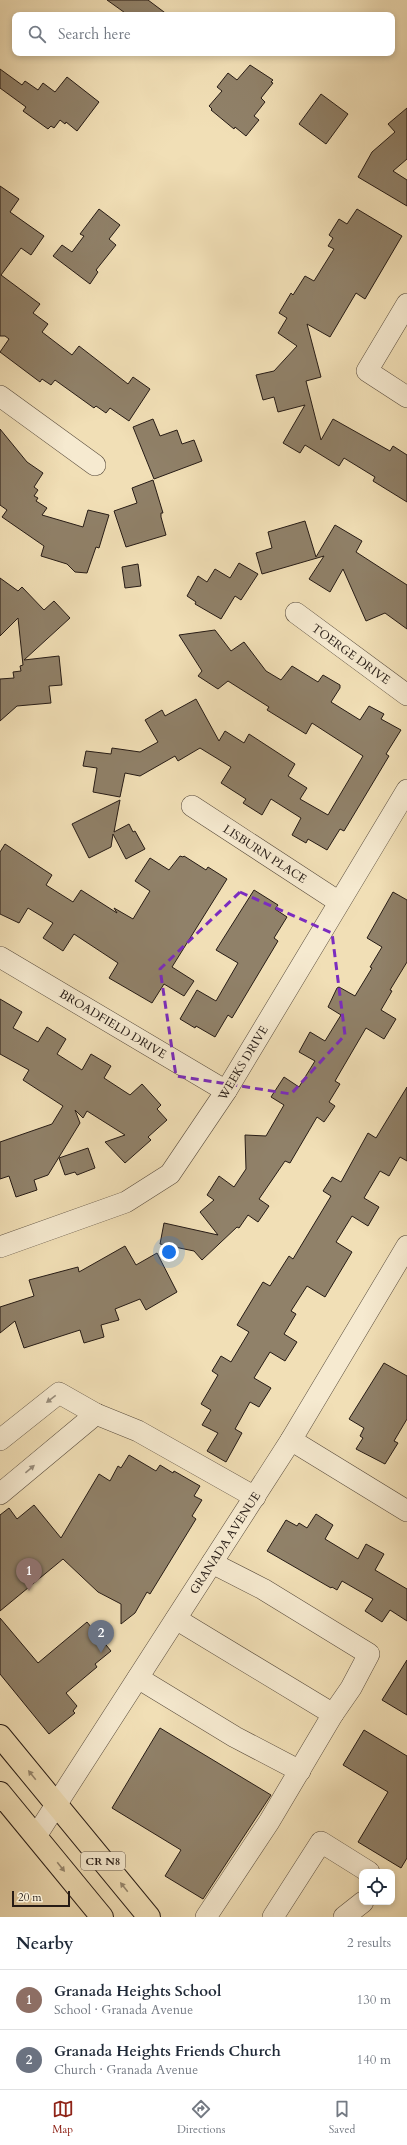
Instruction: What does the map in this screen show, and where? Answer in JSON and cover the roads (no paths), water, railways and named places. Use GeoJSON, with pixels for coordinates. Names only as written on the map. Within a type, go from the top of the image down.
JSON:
{"type":"FeatureCollection","features":[{"type":"Feature","properties":{"kind":"main road","name":"CR N8"},"geometry":{"type":"LineString","coordinates":[[0,1736],[149,1917]]}},
{"type":"Feature","properties":{"kind":"main road","name":"CR N8"},"geometry":{"type":"LineString","coordinates":[[0,1792],[102,1917]]}},
{"type":"Feature","properties":{"kind":"street"},"geometry":{"type":"LineString","coordinates":[[407,304],[366,371],[407,397]]}},
{"type":"Feature","properties":{"kind":"street"},"geometry":{"type":"LineString","coordinates":[[0,396],[95,465]]}},
{"type":"Feature","properties":{"kind":"street","name":"TOERGE DRIVE"},"geometry":{"type":"LineString","coordinates":[[296,613],[407,695]]}},
{"type":"Feature","properties":{"kind":"street","name":"WEEKS DRIVE"},"geometry":{"type":"LineString","coordinates":[[0,1247],[126,1202],[170,1174],[226,1091],[407,790]]}},
{"type":"Feature","properties":{"kind":"street","name":"LISBURN PLACE"},"geometry":{"type":"LineString","coordinates":[[192,806],[339,902]]}},
{"type":"Feature","properties":{"kind":"street","name":"BROADFIELD DRIVE"},"geometry":{"type":"LineString","coordinates":[[0,957],[226,1091]]}},
{"type":"Feature","properties":{"kind":"street","name":"GRANADA AVENUE"},"geometry":{"type":"LineString","coordinates":[[36,1836],[291,1440],[407,1246]]}},
{"type":"Feature","properties":{"kind":"street"},"geometry":{"type":"LineString","coordinates":[[0,1440],[59,1393],[96,1414],[138,1431],[255,1497]]}},
{"type":"Feature","properties":{"kind":"street"},"geometry":{"type":"LineString","coordinates":[[0,1494],[96,1414]]}},
{"type":"Feature","properties":{"kind":"street"},"geometry":{"type":"LineString","coordinates":[[291,1440],[407,1511]]}},
{"type":"Feature","properties":{"kind":"street"},"geometry":{"type":"LineString","coordinates":[[206,1917],[243,1862],[300,1771],[351,1688],[369,1654],[263,1589],[212,1563]]}},
{"type":"Feature","properties":{"kind":"street"},"geometry":{"type":"LineString","coordinates":[[176,1619],[334,1714]]}},
{"type":"Feature","properties":{"kind":"street"},"geometry":{"type":"LineString","coordinates":[[138,1678],[235,1737],[300,1771]]}},
{"type":"Feature","properties":{"kind":"street"},"geometry":{"type":"LineString","coordinates":[[273,1917],[321,1842],[364,1869]]}},
{"type":"Feature","properties":{"kind":"street"},"geometry":{"type":"LineString","coordinates":[[344,1917],[359,1905]]}},
{"type":"Feature","properties":{"kind":"place","name":"Granada Heights School"},"geometry":{"type":"Point","coordinates":[29,1591]}},
{"type":"Feature","properties":{"kind":"place","name":"Granada Heights Friends Church"},"geometry":{"type":"Point","coordinates":[101,1653]}}]}
